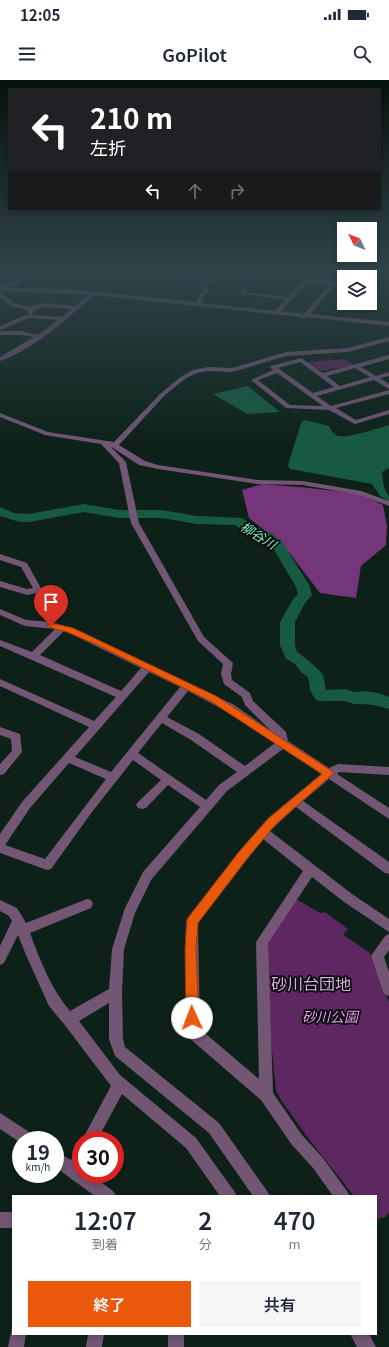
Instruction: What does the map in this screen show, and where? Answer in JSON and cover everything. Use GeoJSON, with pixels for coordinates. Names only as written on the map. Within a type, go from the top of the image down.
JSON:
{"type":"FeatureCollection","features":[{"type":"Feature","properties":{"kind":"street"},"geometry":{"type":"LineString","coordinates":[[0,359],[18,350],[53,328]]}},
{"type":"Feature","properties":{"kind":"street"},"geometry":{"type":"LineString","coordinates":[[0,333],[21,333],[40,337]]}},
{"type":"Feature","properties":{"kind":"street"},"geometry":{"type":"LineString","coordinates":[[115,445],[163,394],[181,379],[195,371],[208,369],[232,370],[286,354],[348,350],[389,339]]}},
{"type":"Feature","properties":{"kind":"street"},"geometry":{"type":"LineString","coordinates":[[322,375],[389,357]]}},
{"type":"Feature","properties":{"kind":"street"},"geometry":{"type":"LineString","coordinates":[[338,387],[301,360],[273,366],[330,408],[356,422],[389,412]]}},
{"type":"Feature","properties":{"kind":"street"},"geometry":{"type":"LineString","coordinates":[[356,366],[389,387]]}},
{"type":"Feature","properties":{"kind":"street"},"geometry":{"type":"LineString","coordinates":[[278,370],[254,380],[288,407],[330,408],[389,392]]}},
{"type":"Feature","properties":{"kind":"street"},"geometry":{"type":"LineString","coordinates":[[313,395],[389,374]]}},
{"type":"Feature","properties":{"kind":"street"},"geometry":{"type":"LineString","coordinates":[[0,415],[47,434],[115,445],[142,463],[158,467],[257,482],[303,483],[361,493],[389,504]]}},
{"type":"Feature","properties":{"kind":"street"},"geometry":{"type":"LineString","coordinates":[[103,442],[122,462],[135,523],[201,639],[228,663],[226,674],[227,682],[247,695],[248,702],[282,736],[283,743]]}},
{"type":"Feature","properties":{"kind":"street"},"geometry":{"type":"LineString","coordinates":[[0,557],[24,565],[38,590],[27,592],[0,584]]}},
{"type":"Feature","properties":{"kind":"street"},"geometry":{"type":"LineString","coordinates":[[0,612],[25,623],[70,630],[230,708],[389,814]]}},
{"type":"Feature","properties":{"kind":"street"},"geometry":{"type":"LineString","coordinates":[[33,656],[62,628]]}},
{"type":"Feature","properties":{"kind":"street"},"geometry":{"type":"LineString","coordinates":[[0,643],[123,696]]}},
{"type":"Feature","properties":{"kind":"street"},"geometry":{"type":"LineString","coordinates":[[0,843],[26,805],[148,667]]}},
{"type":"Feature","properties":{"kind":"street"},"geometry":{"type":"LineString","coordinates":[[0,682],[96,726]]}},
{"type":"Feature","properties":{"kind":"street"},"geometry":{"type":"LineString","coordinates":[[0,848],[47,865],[88,809],[186,686]]}},
{"type":"Feature","properties":{"kind":"street"},"geometry":{"type":"LineString","coordinates":[[161,718],[195,737],[244,772]]}},
{"type":"Feature","properties":{"kind":"street"},"geometry":{"type":"LineString","coordinates":[[0,731],[16,737],[17,752],[0,771]]}},
{"type":"Feature","properties":{"kind":"street"},"geometry":{"type":"LineString","coordinates":[[261,1195],[214,1128],[120,1051],[116,1039],[115,992],[118,949],[129,912],[147,876],[222,788],[283,743]]}},
{"type":"Feature","properties":{"kind":"street"},"geometry":{"type":"LineString","coordinates":[[132,754],[206,806]]}},
{"type":"Feature","properties":{"kind":"street"},"geometry":{"type":"LineString","coordinates":[[68,758],[113,777]]}},
{"type":"Feature","properties":{"kind":"street"},"geometry":{"type":"LineString","coordinates":[[341,1195],[298,1140],[266,1095],[193,1032],[191,949],[192,921],[262,832],[295,801],[329,773],[338,768],[389,771]]}},
{"type":"Feature","properties":{"kind":"street"},"geometry":{"type":"LineString","coordinates":[[142,805],[168,779]]}},
{"type":"Feature","properties":{"kind":"street"},"geometry":{"type":"LineString","coordinates":[[295,801],[389,869]]}},
{"type":"Feature","properties":{"kind":"street"},"geometry":{"type":"LineString","coordinates":[[262,832],[348,898],[389,926]]}},
{"type":"Feature","properties":{"kind":"street"},"geometry":{"type":"LineString","coordinates":[[266,1095],[262,942],[311,869]]}},
{"type":"Feature","properties":{"kind":"street"},"geometry":{"type":"LineString","coordinates":[[0,959],[21,925],[87,904]]}},
{"type":"Feature","properties":{"kind":"street"},"geometry":{"type":"LineString","coordinates":[[0,905],[13,912],[21,925],[32,955],[54,1002],[116,1080],[191,1142],[228,1195]]}},
{"type":"Feature","properties":{"kind":"street"},"geometry":{"type":"LineString","coordinates":[[389,940],[377,956],[389,990]]}},
{"type":"Feature","properties":{"kind":"street"},"geometry":{"type":"LineString","coordinates":[[69,1019],[115,992]]}},
{"type":"Feature","properties":{"kind":"street"},"geometry":{"type":"LineString","coordinates":[[94,1131],[120,1083]]}},
{"type":"Feature","properties":{"kind":"street"},"geometry":{"type":"LineString","coordinates":[[0,1120],[16,1131]]}},
{"type":"Feature","properties":{"kind":"street"},"geometry":{"type":"LineString","coordinates":[[90,1183],[107,1195]]}},
{"type":"Feature","properties":{"kind":"street"},"geometry":{"type":"LineString","coordinates":[[0,1220],[12,1220]]}},
{"type":"Feature","properties":{"kind":"street"},"geometry":{"type":"LineString","coordinates":[[16,1347],[18,1335]]}},
{"type":"Feature","properties":{"kind":"street"},"geometry":{"type":"LineString","coordinates":[[94,1347],[96,1335]]}},
{"type":"Feature","properties":{"kind":"street"},"geometry":{"type":"LineString","coordinates":[[176,1335],[176,1347]]}},
{"type":"Feature","properties":{"kind":"street"},"geometry":{"type":"LineString","coordinates":[[359,1335],[368,1347]]}},
{"type":"Feature","properties":{"kind":"green space"},"geometry":{"type":"Polygon","coordinates":[[[344,359],[354,365],[322,371],[308,362],[344,359]]]}},
{"type":"Feature","properties":{"kind":"green space","name":"砂川公園"},"geometry":{"type":"Polygon","coordinates":[[[296,899],[320,913],[325,912],[348,929],[343,934],[345,936],[370,953],[389,1002],[389,1213],[385,1217],[377,1219],[377,1195],[353,1195],[308,1138],[281,1100],[276,1090],[271,1040],[267,952],[269,938],[296,899]]]}},
{"type":"Feature","properties":{"kind":"shaded area"},"geometry":{"type":"Polygon","coordinates":[[[248,386],[280,412],[247,414],[213,394],[248,386]]]}},
{"type":"Feature","properties":{"kind":"shaded area"},"geometry":{"type":"Polygon","coordinates":[[[305,420],[329,426],[334,433],[339,436],[356,434],[389,425],[389,468],[382,472],[389,501],[380,496],[372,484],[290,469],[288,465],[301,423],[305,420]]]}},
{"type":"Feature","properties":{"kind":"shaded area"},"geometry":{"type":"Polygon","coordinates":[[[263,484],[360,494],[383,505],[387,526],[386,545],[361,566],[356,598],[320,593],[285,547],[249,518],[242,490],[263,484]]]}},
{"type":"Feature","properties":{"kind":"waterway","name":"柳谷川"},"geometry":{"type":"LineString","coordinates":[[0,511],[10,516],[29,518],[84,508],[119,514],[162,514],[204,521],[238,521],[246,527],[268,537],[278,546],[302,585],[305,595],[299,601],[287,622],[287,645],[291,655],[300,660],[307,669],[315,675],[318,690],[322,696],[345,695],[353,698],[363,697],[378,699],[389,703]]}},
{"type":"Feature","properties":{"kind":"district","name":"砂川台団地"},"geometry":{"type":"Point","coordinates":[311,983]}},
{"type":"Feature","properties":{"kind":"route"},"geometry":{"type":"LineString","coordinates":[[51,626],[70,630],[213,699],[230,708],[329,773],[272,821],[192,921],[192,1018]]}}]}
